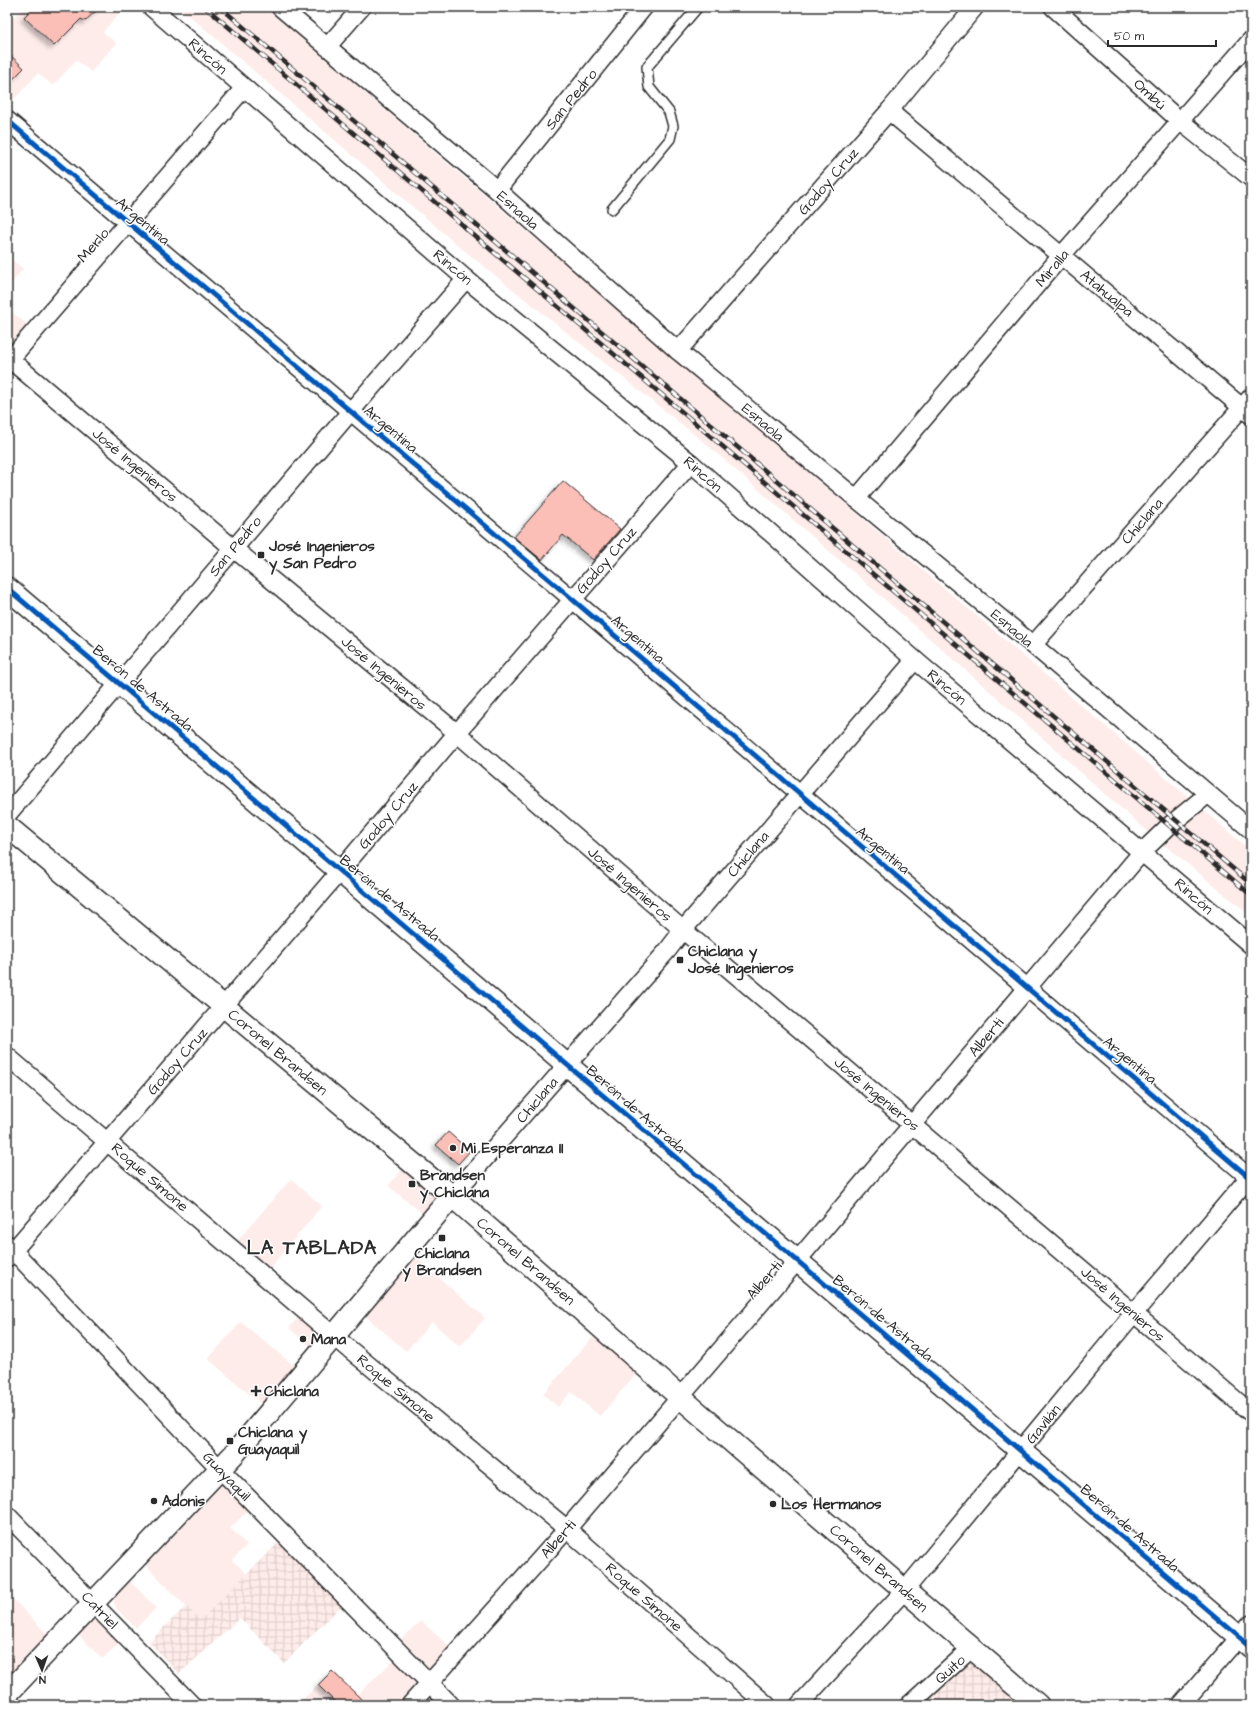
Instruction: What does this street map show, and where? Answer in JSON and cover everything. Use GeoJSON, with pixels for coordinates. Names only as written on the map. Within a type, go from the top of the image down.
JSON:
{"type":"FeatureCollection","features":[{"type":"Feature","properties":{"kind":"street","name":"Rincón"},"geometry":{"type":"LineString","coordinates":[[152,7],[466,279],[691,463],[915,660],[1251,945]]}},
{"type":"Feature","properties":{"kind":"street","name":"Esnaola"},"geometry":{"type":"LineString","coordinates":[[280,7],[497,190],[678,351],[1033,645],[1251,830]]}},
{"type":"Feature","properties":{"kind":"street"},"geometry":{"type":"LineString","coordinates":[[327,47],[362,7]]}},
{"type":"Feature","properties":{"kind":"street","name":"San Pedro"},"geometry":{"type":"LineString","coordinates":[[497,190],[644,7]]}},
{"type":"Feature","properties":{"kind":"street","name":"Godoy Cruz"},"geometry":{"type":"LineString","coordinates":[[678,351],[889,111],[975,7]]}},
{"type":"Feature","properties":{"kind":"street","name":"Ombú"},"geometry":{"type":"LineString","coordinates":[[1053,7],[1180,121],[1251,178]]}},
{"type":"Feature","properties":{"kind":"street","name":"Miralla"},"geometry":{"type":"LineString","coordinates":[[856,499],[1062,255],[1251,40]]}},
{"type":"Feature","properties":{"kind":"street","name":"Merlo"},"geometry":{"type":"LineString","coordinates":[[8,360],[244,88]]}},
{"type":"Feature","properties":{"kind":"street","name":"Atahualpa"},"geometry":{"type":"LineString","coordinates":[[889,111],[1062,255],[1248,406]]}},
{"type":"Feature","properties":{"kind":"street","name":"Argentina"},"geometry":{"type":"LineString","coordinates":[[7,120],[572,599],[1027,989],[1250,1177]]}},
{"type":"Feature","properties":{"kind":"street","name":"San Pedro"},"geometry":{"type":"LineString","coordinates":[[7,816],[233,548],[466,279]]}},
{"type":"Feature","properties":{"kind":"street","name":"José Ingenieros"},"geometry":{"type":"LineString","coordinates":[[8,360],[456,733],[683,930],[913,1124],[1251,1413]]}},
{"type":"Feature","properties":{"kind":"street","name":"Chiclana"},"geometry":{"type":"LineString","coordinates":[[1033,645],[1248,406]]}},
{"type":"Feature","properties":{"kind":"street","name":"Godoy Cruz"},"geometry":{"type":"LineString","coordinates":[[9,1251],[224,1007],[456,733],[691,463]]}},
{"type":"Feature","properties":{"kind":"street","name":"Berón de Astrada"},"geometry":{"type":"LineString","coordinates":[[7,588],[797,1261],[1021,1450],[1247,1636]]}},
{"type":"Feature","properties":{"kind":"street","name":"Chiclana"},"geometry":{"type":"LineString","coordinates":[[7,1694],[92,1602],[220,1469],[452,1196],[667,951],[683,930],[915,660]]}},
{"type":"Feature","properties":{"kind":"street","name":"Alberti"},"geometry":{"type":"LineString","coordinates":[[410,1705],[567,1529],[797,1261],[1142,852],[1169,826],[1208,794]]}},
{"type":"Feature","properties":{"kind":"street","name":"Coronel Brandsen"},"geometry":{"type":"LineString","coordinates":[[7,826],[452,1196],[680,1397],[1038,1705]]}},
{"type":"Feature","properties":{"kind":"street","name":"Roque Simone"},"geometry":{"type":"LineString","coordinates":[[7,1056],[334,1336],[567,1529],[767,1705]]}},
{"type":"Feature","properties":{"kind":"street","name":"Gavilán"},"geometry":{"type":"LineString","coordinates":[[799,1705],[905,1590],[1134,1313],[1250,1177]]}},
{"type":"Feature","properties":{"kind":"street","name":"Guayaquil"},"geometry":{"type":"LineString","coordinates":[[9,1251],[451,1705]]}},
{"type":"Feature","properties":{"kind":"street","name":"Catriel"},"geometry":{"type":"LineString","coordinates":[[7,1515],[192,1705]]}},
{"type":"Feature","properties":{"kind":"street"},"geometry":{"type":"LineString","coordinates":[[1181,1705],[1247,1636]]}},
{"type":"Feature","properties":{"kind":"street","name":"Quito"},"geometry":{"type":"LineString","coordinates":[[909,1705],[972,1648]]}},
{"type":"Feature","properties":{"kind":"lane"},"geometry":{"type":"LineString","coordinates":[[612,209],[670,139],[673,126],[669,112],[649,87],[647,67],[698,7]]}},
{"type":"Feature","properties":{"kind":"shaded area"},"geometry":{"type":"Polygon","coordinates":[[[26,7],[114,7],[120,12],[103,32],[116,43],[91,72],[76,60],[53,86],[38,73],[8,106],[7,23],[26,7]]]}},
{"type":"Feature","properties":{"kind":"shaded area"},"geometry":{"type":"Polygon","coordinates":[[[179,7],[265,7],[1251,851],[1251,916],[1139,824],[960,665],[706,444],[461,248],[179,7]]]}},
{"type":"Feature","properties":{"kind":"shaded area"},"geometry":{"type":"Polygon","coordinates":[[[7,255],[23,269],[7,288],[7,255]]]}},
{"type":"Feature","properties":{"kind":"shaded area"},"geometry":{"type":"Polygon","coordinates":[[[7,308],[29,326],[19,338],[13,340],[7,340],[7,308]]]}},
{"type":"Feature","properties":{"kind":"shaded area"},"geometry":{"type":"Polygon","coordinates":[[[405,1166],[439,1197],[427,1217],[388,1186],[405,1166]]]}},
{"type":"Feature","properties":{"kind":"shaded area"},"geometry":{"type":"Polygon","coordinates":[[[291,1179],[322,1206],[270,1268],[238,1240],[291,1179]]]}},
{"type":"Feature","properties":{"kind":"shaded area"},"geometry":{"type":"Polygon","coordinates":[[[413,1255],[485,1318],[460,1347],[432,1322],[406,1351],[363,1314],[413,1255]]]}},
{"type":"Feature","properties":{"kind":"shaded area"},"geometry":{"type":"Polygon","coordinates":[[[301,1314],[322,1334],[314,1349],[289,1328],[301,1314]]]}},
{"type":"Feature","properties":{"kind":"shaded area"},"geometry":{"type":"Polygon","coordinates":[[[241,1322],[298,1369],[265,1407],[208,1359],[241,1322]]]}},
{"type":"Feature","properties":{"kind":"shaded area"},"geometry":{"type":"Polygon","coordinates":[[[599,1330],[642,1367],[600,1416],[571,1392],[558,1407],[543,1394],[599,1330]]]}},
{"type":"Feature","properties":{"kind":"shaded area"},"geometry":{"type":"Polygon","coordinates":[[[218,1483],[227,1484],[251,1508],[230,1528],[247,1545],[232,1560],[247,1574],[200,1621],[142,1561],[218,1483]]]}},
{"type":"Feature","properties":{"kind":"shaded area"},"geometry":{"type":"Polygon","coordinates":[[[282,1539],[344,1603],[284,1663],[240,1618],[179,1674],[149,1642],[186,1606],[200,1620],[282,1539]]]}},
{"type":"Feature","properties":{"kind":"shaded area"},"geometry":{"type":"Polygon","coordinates":[[[126,1577],[156,1608],[136,1628],[117,1609],[114,1603],[115,1591],[126,1577]]]}},
{"type":"Feature","properties":{"kind":"shaded area"},"geometry":{"type":"Polygon","coordinates":[[[7,1593],[49,1636],[7,1680],[7,1593]]]}},
{"type":"Feature","properties":{"kind":"shaded area"},"geometry":{"type":"Polygon","coordinates":[[[94,1616],[124,1639],[102,1659],[75,1631],[94,1616]]]}},
{"type":"Feature","properties":{"kind":"shaded area"},"geometry":{"type":"Polygon","coordinates":[[[421,1621],[454,1651],[431,1669],[401,1639],[421,1621]]]}},
{"type":"Feature","properties":{"kind":"shaded area"},"geometry":{"type":"Polygon","coordinates":[[[397,1657],[418,1682],[416,1688],[400,1705],[309,1705],[303,1699],[332,1671],[357,1695],[397,1657]]]}},
{"type":"Feature","properties":{"kind":"shaded area"},"geometry":{"type":"Polygon","coordinates":[[[972,1660],[1028,1705],[919,1705],[966,1662],[972,1660]]]}},
{"type":"Feature","properties":{"kind":"building"},"geometry":{"type":"Polygon","coordinates":[[[34,7],[100,7],[85,21],[81,19],[54,46],[24,17],[34,7]]]}},
{"type":"Feature","properties":{"kind":"building"},"geometry":{"type":"Polygon","coordinates":[[[7,52],[24,68],[7,85],[7,52]]]}},
{"type":"Feature","properties":{"kind":"building"},"geometry":{"type":"Polygon","coordinates":[[[563,481],[620,529],[593,560],[563,535],[542,560],[514,537],[563,481]]]}},
{"type":"Feature","properties":{"kind":"building","name":"Mi Esperanza II"},"geometry":{"type":"Polygon","coordinates":[[[448,1132],[470,1151],[458,1164],[436,1145],[448,1132]]]}},
{"type":"Feature","properties":{"kind":"building"},"geometry":{"type":"Polygon","coordinates":[[[332,1671],[367,1705],[338,1705],[318,1685],[332,1671]]]}},
{"type":"Feature","properties":{"kind":"railway"},"geometry":{"type":"LineString","coordinates":[[205,7],[1251,895]]}},
{"type":"Feature","properties":{"kind":"railway"},"geometry":{"type":"LineString","coordinates":[[220,7],[1251,884]]}},
{"type":"Feature","properties":{"kind":"cycle path"},"geometry":{"type":"LineString","coordinates":[[7,120],[572,599],[1251,1179]]}},
{"type":"Feature","properties":{"kind":"cycle path"},"geometry":{"type":"LineString","coordinates":[[7,588],[1251,1647]]}},
{"type":"Feature","properties":{"kind":"place","name":"José Ingenieros y San Pedro"},"geometry":{"type":"Point","coordinates":[261,555]}},
{"type":"Feature","properties":{"kind":"place","name":"Chiclana y José Ingenieros"},"geometry":{"type":"Point","coordinates":[680,960]}},
{"type":"Feature","properties":{"kind":"place","name":"Mi Esperanza II"},"geometry":{"type":"Point","coordinates":[453,1148]}},
{"type":"Feature","properties":{"kind":"place","name":"Brandsen y Chiclana"},"geometry":{"type":"Point","coordinates":[412,1184]}},
{"type":"Feature","properties":{"kind":"place","name":"Chiclana y Brandsen"},"geometry":{"type":"Point","coordinates":[442,1238]}},
{"type":"Feature","properties":{"kind":"place","name":"Mana"},"geometry":{"type":"Point","coordinates":[303,1339]}},
{"type":"Feature","properties":{"kind":"place","name":"Chiclana"},"geometry":{"type":"Point","coordinates":[256,1391]}},
{"type":"Feature","properties":{"kind":"place","name":"Chiclana y Guayaquil"},"geometry":{"type":"Point","coordinates":[230,1441]}},
{"type":"Feature","properties":{"kind":"place","name":"Adonis"},"geometry":{"type":"Point","coordinates":[154,1501]}},
{"type":"Feature","properties":{"kind":"place","name":"Los Hermanos"},"geometry":{"type":"Point","coordinates":[773,1504]}},
{"type":"Feature","properties":{"kind":"district","name":"LA TABLADA"},"geometry":{"type":"Point","coordinates":[312,1247]}}]}
